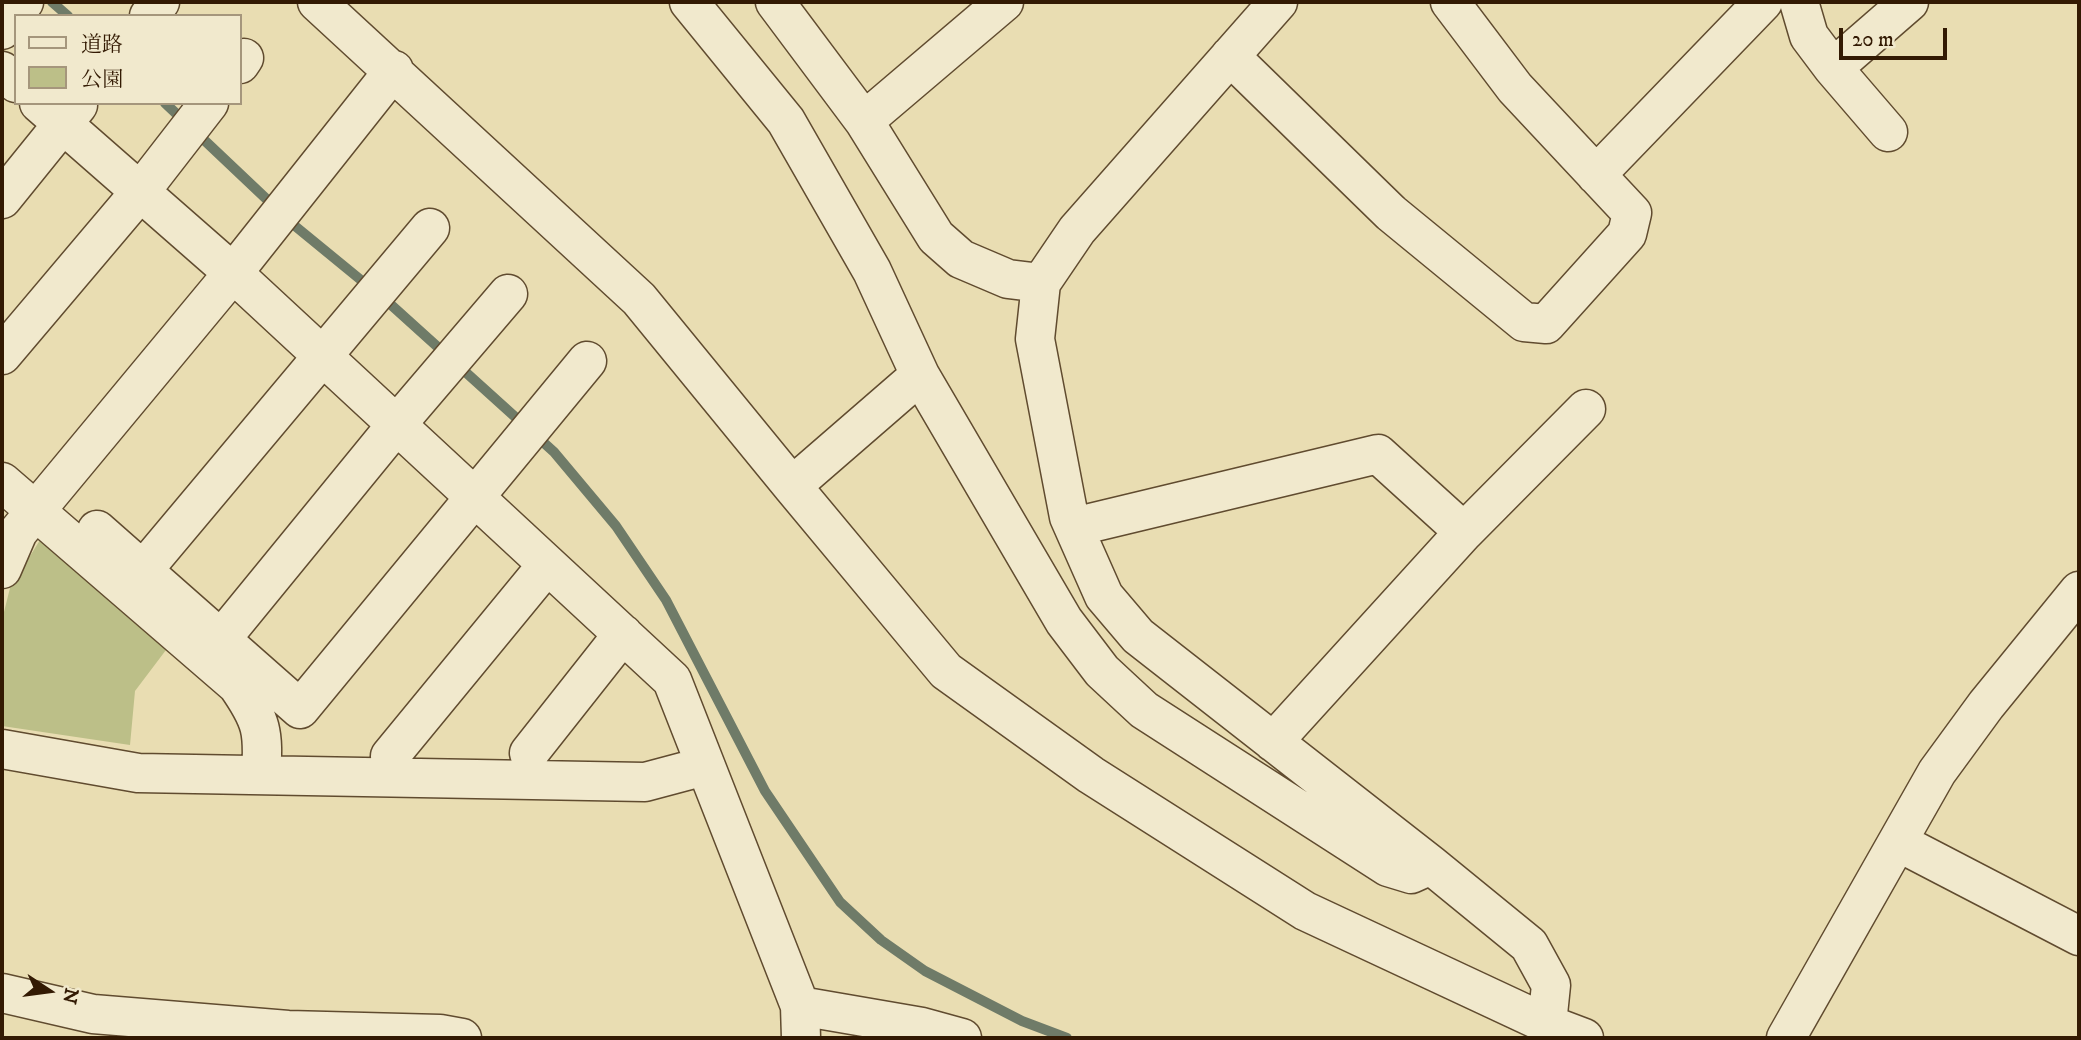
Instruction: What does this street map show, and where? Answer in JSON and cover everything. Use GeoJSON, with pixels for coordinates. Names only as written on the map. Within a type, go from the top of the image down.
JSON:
{"type":"FeatureCollection","features":[{"type":"Feature","properties":{"kind":"street"},"geometry":{"type":"LineString","coordinates":[[317,2],[394,70],[639,299],[946,671],[1091,775],[1305,911],[1547,1024],[1584,1038]]}},
{"type":"Feature","properties":{"kind":"street"},"geometry":{"type":"LineString","coordinates":[[689,2],[786,121],[872,271],[920,375],[1064,621],[1102,671],[1143,710],[1388,867],[1411,874],[1431,865]]}},
{"type":"Feature","properties":{"kind":"street"},"geometry":{"type":"LineString","coordinates":[[775,2],[864,121],[936,237],[961,259],[1008,279],[1041,283]]}},
{"type":"Feature","properties":{"kind":"street"},"geometry":{"type":"LineString","coordinates":[[864,121],[1004,2]]}},
{"type":"Feature","properties":{"kind":"street"},"geometry":{"type":"LineString","coordinates":[[1278,2],[1077,230],[1041,283],[1035,339],[1069,517],[1104,596],[1138,636],[1431,865],[1529,946],[1551,985],[1547,1024]]}},
{"type":"Feature","properties":{"kind":"street"},"geometry":{"type":"LineString","coordinates":[[1230,56],[1391,212],[1524,322],[1546,324],[1627,234],[1632,213],[1515,89],[1450,2]]}},
{"type":"Feature","properties":{"kind":"street"},"geometry":{"type":"LineString","coordinates":[[1596,175],[1763,2]]}},
{"type":"Feature","properties":{"kind":"street"},"geometry":{"type":"LineString","coordinates":[[1799,2],[1809,36],[1888,132]]}},
{"type":"Feature","properties":{"kind":"street"},"geometry":{"type":"LineString","coordinates":[[1833,68],[1909,2]]}},
{"type":"Feature","properties":{"kind":"street"},"geometry":{"type":"LineString","coordinates":[[2,30],[14,15]]}},
{"type":"Feature","properties":{"kind":"street"},"geometry":{"type":"LineString","coordinates":[[2,569],[18,531],[233,273],[394,70]]}},
{"type":"Feature","properties":{"kind":"street"},"geometry":{"type":"LineString","coordinates":[[2,355],[140,192],[207,105]]}},
{"type":"Feature","properties":{"kind":"street"},"geometry":{"type":"LineString","coordinates":[[2,199],[60,110],[140,192],[233,273],[672,680],[801,1022],[922,1027],[962,1038]]}},
{"type":"Feature","properties":{"kind":"street"},"geometry":{"type":"LineString","coordinates":[[144,569],[430,228]]}},
{"type":"Feature","properties":{"kind":"street"},"geometry":{"type":"LineString","coordinates":[[222,638],[397,424],[508,294]]}},
{"type":"Feature","properties":{"kind":"street"},"geometry":{"type":"LineString","coordinates":[[97,530],[300,709],[587,361]]}},
{"type":"Feature","properties":{"kind":"street"},"geometry":{"type":"LineString","coordinates":[[792,486],[920,375]]}},
{"type":"Feature","properties":{"kind":"street"},"geometry":{"type":"LineString","coordinates":[[1273,742],[1464,532],[1586,409]]}},
{"type":"Feature","properties":{"kind":"street"},"geometry":{"type":"LineString","coordinates":[[1074,527],[1378,454],[1464,532]]}},
{"type":"Feature","properties":{"kind":"street"},"geometry":{"type":"LineString","coordinates":[[2,482],[237,685],[256,712],[263,744],[261,775]]}},
{"type":"Feature","properties":{"kind":"street"},"geometry":{"type":"LineString","coordinates":[[390,756],[547,565]]}},
{"type":"Feature","properties":{"kind":"street"},"geometry":{"type":"LineString","coordinates":[[1786,1038],[1937,772],[1986,705],[2079,591]]}},
{"type":"Feature","properties":{"kind":"street"},"geometry":{"type":"LineString","coordinates":[[530,752],[623,634]]}},
{"type":"Feature","properties":{"kind":"street"},"geometry":{"type":"LineString","coordinates":[[2,749],[138,774],[645,782],[705,766]]}},
{"type":"Feature","properties":{"kind":"street"},"geometry":{"type":"LineString","coordinates":[[1898,842],[2079,936]]}},
{"type":"Feature","properties":{"kind":"street"},"geometry":{"type":"LineString","coordinates":[[2,993],[93,1014],[288,1030],[440,1034],[462,1038]]}},
{"type":"Feature","properties":{"kind":"green space"},"geometry":{"type":"Polygon","coordinates":[[[40,540],[166,650],[135,691],[130,745],[2,726],[2,620],[10,588],[40,540]]]}},
{"type":"Feature","properties":{"kind":"waterway"},"geometry":{"type":"LineString","coordinates":[[52,2],[66,14]]}},
{"type":"Feature","properties":{"kind":"waterway"},"geometry":{"type":"LineString","coordinates":[[167,105],[295,226],[389,303],[554,452],[616,526],[666,600],[765,791],[840,902],[881,940],[925,971],[1022,1021],[1067,1038]]}}]}
